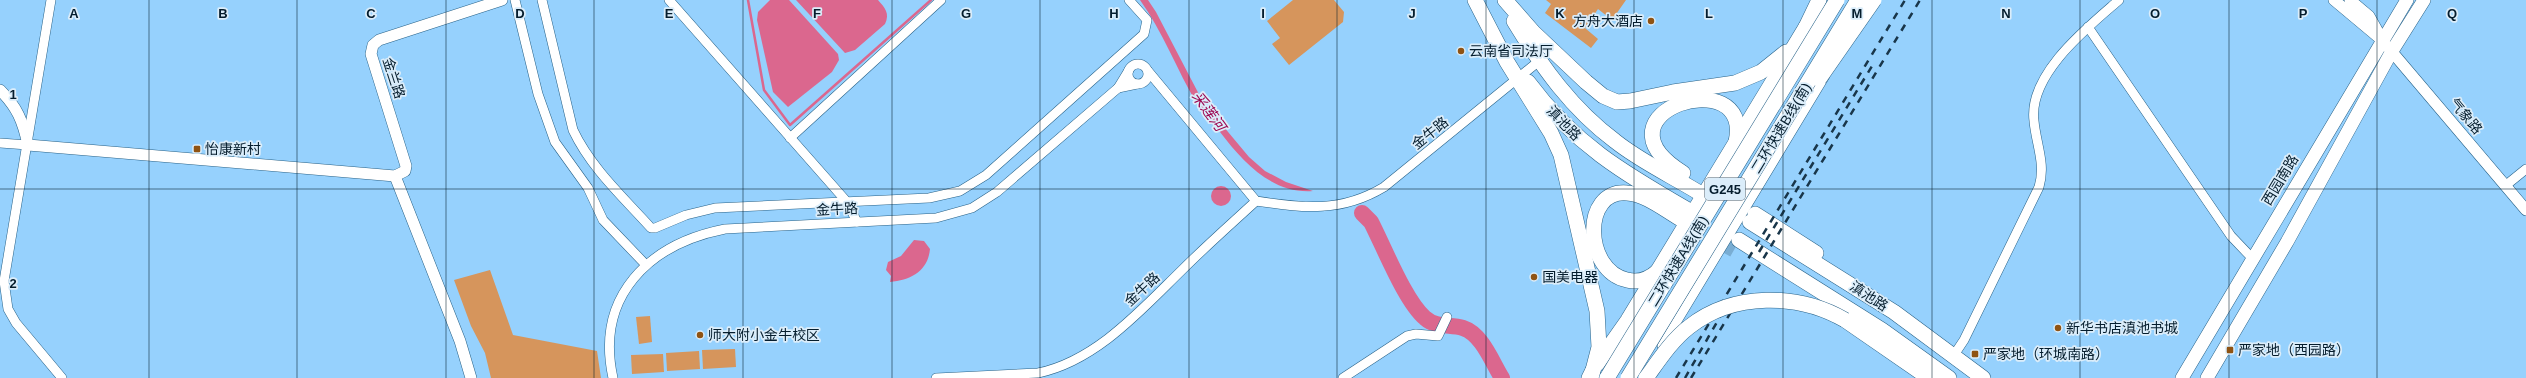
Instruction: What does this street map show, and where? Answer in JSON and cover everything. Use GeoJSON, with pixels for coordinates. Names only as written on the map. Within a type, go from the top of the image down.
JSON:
{"type":"FeatureCollection","features":[{"type":"Feature","properties":{"kind":"main road"},"geometry":{"type":"LineString","coordinates":[[1476,0],[1522,78],[1526,95],[1554,138],[1564,166],[1598,311],[1599,346],[1590,376]]}},
{"type":"Feature","properties":{"kind":"main road","name":"滇池路"},"geometry":{"type":"LineString","coordinates":[[1501,0],[1539,61],[1578,109],[1610,138],[1636,156],[1700,188],[1666,161],[1656,149],[1654,131],[1663,114],[1676,104],[1686,100],[1704,99],[1714,101],[1727,109],[1737,126],[1736,143]]}},
{"type":"Feature","properties":{"kind":"main road"},"geometry":{"type":"LineString","coordinates":[[1505,0],[1538,37],[1586,82],[1603,96],[1620,102],[1729,84],[1748,78],[1780,58],[1831,0]]}},
{"type":"Feature","properties":{"kind":"main road","name":"二环快速A线(南)"},"geometry":{"type":"LineString","coordinates":[[1607,378],[1837,0]]}},
{"type":"Feature","properties":{"kind":"main road","name":"G245"},"geometry":{"type":"LineString","coordinates":[[1610,378],[1840,0]]}},
{"type":"Feature","properties":{"kind":"main road","name":"G245"},"geometry":{"type":"LineString","coordinates":[[1627,378],[1857,0]]}},
{"type":"Feature","properties":{"kind":"main road","name":"二环快速B线(南)"},"geometry":{"type":"LineString","coordinates":[[1627,378],[1857,0]]}},
{"type":"Feature","properties":{"kind":"main road"},"geometry":{"type":"LineString","coordinates":[[1785,120],[1838,56],[1873,0]]}},
{"type":"Feature","properties":{"kind":"main road","name":"西园南路"},"geometry":{"type":"LineString","coordinates":[[2207,378],[2287,242],[2387,46],[2407,0]]}},
{"type":"Feature","properties":{"kind":"main road","name":"西园南路"},"geometry":{"type":"LineString","coordinates":[[2182,378],[2252,258],[2387,46],[2424,0]]}},
{"type":"Feature","properties":{"kind":"main road"},"geometry":{"type":"LineString","coordinates":[[1590,376],[1626,324],[1736,143],[1806,27],[1816,3]]}},
{"type":"Feature","properties":{"kind":"main road"},"geometry":{"type":"LineString","coordinates":[[1522,78],[1540,74],[1553,80]]}},
{"type":"Feature","properties":{"kind":"main road","name":"滇池路"},"geometry":{"type":"LineString","coordinates":[[1522,78],[1558,119],[1592,150],[1684,215],[1626,193],[1611,196],[1598,210],[1594,221],[1594,241],[1597,254],[1607,269],[1622,279],[1632,281],[1643,280],[1658,270]]}},
{"type":"Feature","properties":{"kind":"main road","name":"滇池路"},"geometry":{"type":"LineString","coordinates":[[1752,218],[1806,245],[1878,302],[1954,355],[1983,378]]}},
{"type":"Feature","properties":{"kind":"main road","name":"滇池路"},"geometry":{"type":"LineString","coordinates":[[1737,245],[1867,320],[1940,377]]}},
{"type":"Feature","properties":{"kind":"main road"},"geometry":{"type":"LineString","coordinates":[[1646,378],[1670,345],[1693,324],[1732,306],[1774,300],[1809,304],[1833,313],[1940,377]]}},
{"type":"Feature","properties":{"kind":"street"},"geometry":{"type":"LineString","coordinates":[[51,0],[28,145],[2,282],[8,309],[16,323],[62,378]]}},
{"type":"Feature","properties":{"kind":"street","name":"金兰路"},"geometry":{"type":"LineString","coordinates":[[395,176],[405,171],[406,166],[371,54],[373,45],[379,40],[502,0]]}},
{"type":"Feature","properties":{"kind":"street"},"geometry":{"type":"LineString","coordinates":[[515,0],[538,94],[555,142],[588,188],[603,220],[646,264]]}},
{"type":"Feature","properties":{"kind":"street"},"geometry":{"type":"LineString","coordinates":[[542,0],[573,130],[582,149],[651,228],[660,228],[686,215],[715,208],[929,198],[960,191],[986,175],[1144,34],[1147,27],[1147,20],[1129,0]]}},
{"type":"Feature","properties":{"kind":"street"},"geometry":{"type":"LineString","coordinates":[[669,0],[847,202],[857,222]]}},
{"type":"Feature","properties":{"kind":"street"},"geometry":{"type":"LineString","coordinates":[[790,138],[942,0]]}},
{"type":"Feature","properties":{"kind":"street"},"geometry":{"type":"LineString","coordinates":[[1643,378],[1873,0]]}},
{"type":"Feature","properties":{"kind":"street"},"geometry":{"type":"LineString","coordinates":[[1954,355],[1964,340],[2039,187],[2043,175],[2042,160],[2033,120],[2034,107],[2040,90],[2061,53],[2119,0]]}},
{"type":"Feature","properties":{"kind":"street","name":"气象路"},"geometry":{"type":"LineString","coordinates":[[2334,0],[2387,46],[2526,210]]}},
{"type":"Feature","properties":{"kind":"street","name":"气象路"},"geometry":{"type":"LineString","coordinates":[[2350,0],[2369,16],[2387,46]]}},
{"type":"Feature","properties":{"kind":"street"},"geometry":{"type":"LineString","coordinates":[[2088,27],[2231,236],[2252,258]]}},
{"type":"Feature","properties":{"kind":"street"},"geometry":{"type":"LineString","coordinates":[[1125,50],[1132,67],[1129,78],[1139,84],[1164,90]]}},
{"type":"Feature","properties":{"kind":"street","name":"金牛路"},"geometry":{"type":"LineString","coordinates":[[936,378],[1038,373],[1052,370],[1074,360],[1104,340],[1137,313],[1256,201],[1328,207],[1359,200],[1372,194],[1431,151],[1522,78],[1539,61]]}},
{"type":"Feature","properties":{"kind":"street"},"geometry":{"type":"LineString","coordinates":[[1118,88],[1132,67],[1142,64],[1256,201]]}},
{"type":"Feature","properties":{"kind":"street"},"geometry":{"type":"LineString","coordinates":[[1118,88],[1139,84],[1147,80],[1148,71]]}},
{"type":"Feature","properties":{"kind":"street","name":"金牛路"},"geometry":{"type":"LineString","coordinates":[[614,378],[610,356],[609,335],[612,320],[627,288],[646,264],[665,250],[706,232],[725,229],[936,218],[972,208],[997,192],[1118,88]]}},
{"type":"Feature","properties":{"kind":"street"},"geometry":{"type":"LineString","coordinates":[[0,90],[13,103],[23,121],[28,145]]}},
{"type":"Feature","properties":{"kind":"street"},"geometry":{"type":"LineString","coordinates":[[0,143],[395,176],[460,341],[471,378]]}},
{"type":"Feature","properties":{"kind":"street"},"geometry":{"type":"LineString","coordinates":[[2505,186],[2526,169]]}},
{"type":"Feature","properties":{"kind":"street"},"geometry":{"type":"LineString","coordinates":[[1343,378],[1407,336],[1416,334],[1438,336],[1447,317]]}},
{"type":"Feature","properties":{"kind":"shaded area"},"geometry":{"type":"Polygon","coordinates":[[[1293,0],[1334,0],[1344,12],[1343,22],[1289,65],[1272,44],[1280,38],[1267,21],[1293,0]]]}},
{"type":"Feature","properties":{"kind":"shaded area"},"geometry":{"type":"Polygon","coordinates":[[[1546,0],[1626,0],[1612,20],[1598,9],[1585,28],[1598,39],[1591,48],[1545,13],[1551,4],[1546,0]]]}},
{"type":"Feature","properties":{"kind":"shaded area"},"geometry":{"type":"Polygon","coordinates":[[[490,270],[513,335],[597,351],[601,378],[491,378],[485,353],[471,326],[454,280],[490,270]]]}},
{"type":"Feature","properties":{"kind":"shaded area"},"geometry":{"type":"Polygon","coordinates":[[[650,316],[652,342],[639,344],[636,317],[650,316]]]}},
{"type":"Feature","properties":{"kind":"shaded area"},"geometry":{"type":"Polygon","coordinates":[[[735,349],[736,367],[703,369],[702,350],[735,349]]]}},
{"type":"Feature","properties":{"kind":"shaded area"},"geometry":{"type":"Polygon","coordinates":[[[699,351],[700,369],[667,371],[666,353],[699,351]]]}},
{"type":"Feature","properties":{"kind":"shaded area"},"geometry":{"type":"Polygon","coordinates":[[[663,354],[664,372],[632,374],[631,355],[663,354]]]}},
{"type":"Feature","properties":{"kind":"water"},"geometry":{"type":"Polygon","coordinates":[[[770,0],[789,0],[838,54],[839,60],[832,72],[788,107],[773,92],[757,20],[758,12],[770,0]]]}},
{"type":"Feature","properties":{"kind":"water"},"geometry":{"type":"Polygon","coordinates":[[[796,0],[878,0],[886,11],[887,17],[885,24],[855,50],[845,53],[796,0]]]}},
{"type":"Feature","properties":{"kind":"water","name":"采莲河"},"geometry":{"type":"Polygon","coordinates":[[[1140,0],[1148,0],[1156,12],[1203,102],[1249,157],[1265,171],[1286,182],[1313,191],[1298,191],[1272,182],[1249,165],[1238,154],[1197,104],[1156,25],[1140,0]]]}},
{"type":"Feature","properties":{"kind":"water"},"geometry":{"type":"Polygon","coordinates":[[[1221,186],[1228,189],[1231,196],[1228,203],[1221,206],[1214,203],[1211,196],[1214,189],[1221,186]]]}},
{"type":"Feature","properties":{"kind":"water"},"geometry":{"type":"Polygon","coordinates":[[[914,240],[924,241],[930,249],[929,257],[926,263],[917,273],[905,279],[890,282],[891,276],[886,270],[888,262],[901,256],[914,240]]]}},
{"type":"Feature","properties":{"kind":"waterway"},"geometry":{"type":"LineString","coordinates":[[748,0],[764,90],[790,125],[931,0]]}},
{"type":"Feature","properties":{"kind":"waterway","name":"采莲河"},"geometry":{"type":"LineString","coordinates":[[1362,213],[1371,222],[1395,273],[1417,310],[1425,318],[1434,323],[1463,328],[1470,331],[1486,349],[1502,378]]}},
{"type":"Feature","properties":{"kind":"tunnel"},"geometry":{"type":"LineString","coordinates":[[1687,223],[1734,250]]}},
{"type":"Feature","properties":{"kind":"railway"},"geometry":{"type":"LineString","coordinates":[[1676,378],[1905,0]]}},
{"type":"Feature","properties":{"kind":"railway"},"geometry":{"type":"LineString","coordinates":[[1691,378],[1920,0]]}},
{"type":"Feature","properties":{"kind":"railway"},"geometry":{"type":"LineString","coordinates":[[1759,252],[1872,66]]}},
{"type":"Feature","properties":{"kind":"railway"},"geometry":{"type":"LineString","coordinates":[[1685,378],[1721,315]]}},
{"type":"Feature","properties":{"kind":"place","name":"方舟大酒店"},"geometry":{"type":"Point","coordinates":[1651,21]}},
{"type":"Feature","properties":{"kind":"place","name":"云南省司法厅"},"geometry":{"type":"Point","coordinates":[1461,51]}},
{"type":"Feature","properties":{"kind":"place","name":"怡康新村"},"geometry":{"type":"Point","coordinates":[197,149]}},
{"type":"Feature","properties":{"kind":"place","name":"国美电器"},"geometry":{"type":"Point","coordinates":[1534,277]}},
{"type":"Feature","properties":{"kind":"place","name":"新华书店滇池书城"},"geometry":{"type":"Point","coordinates":[2058,328]}},
{"type":"Feature","properties":{"kind":"place","name":"师大附小金牛校区"},"geometry":{"type":"Point","coordinates":[700,335]}},
{"type":"Feature","properties":{"kind":"place","name":"严家地（西园路）"},"geometry":{"type":"Point","coordinates":[2230,350]}},
{"type":"Feature","properties":{"kind":"place","name":"严家地（环城南路）"},"geometry":{"type":"Point","coordinates":[1975,354]}}]}
